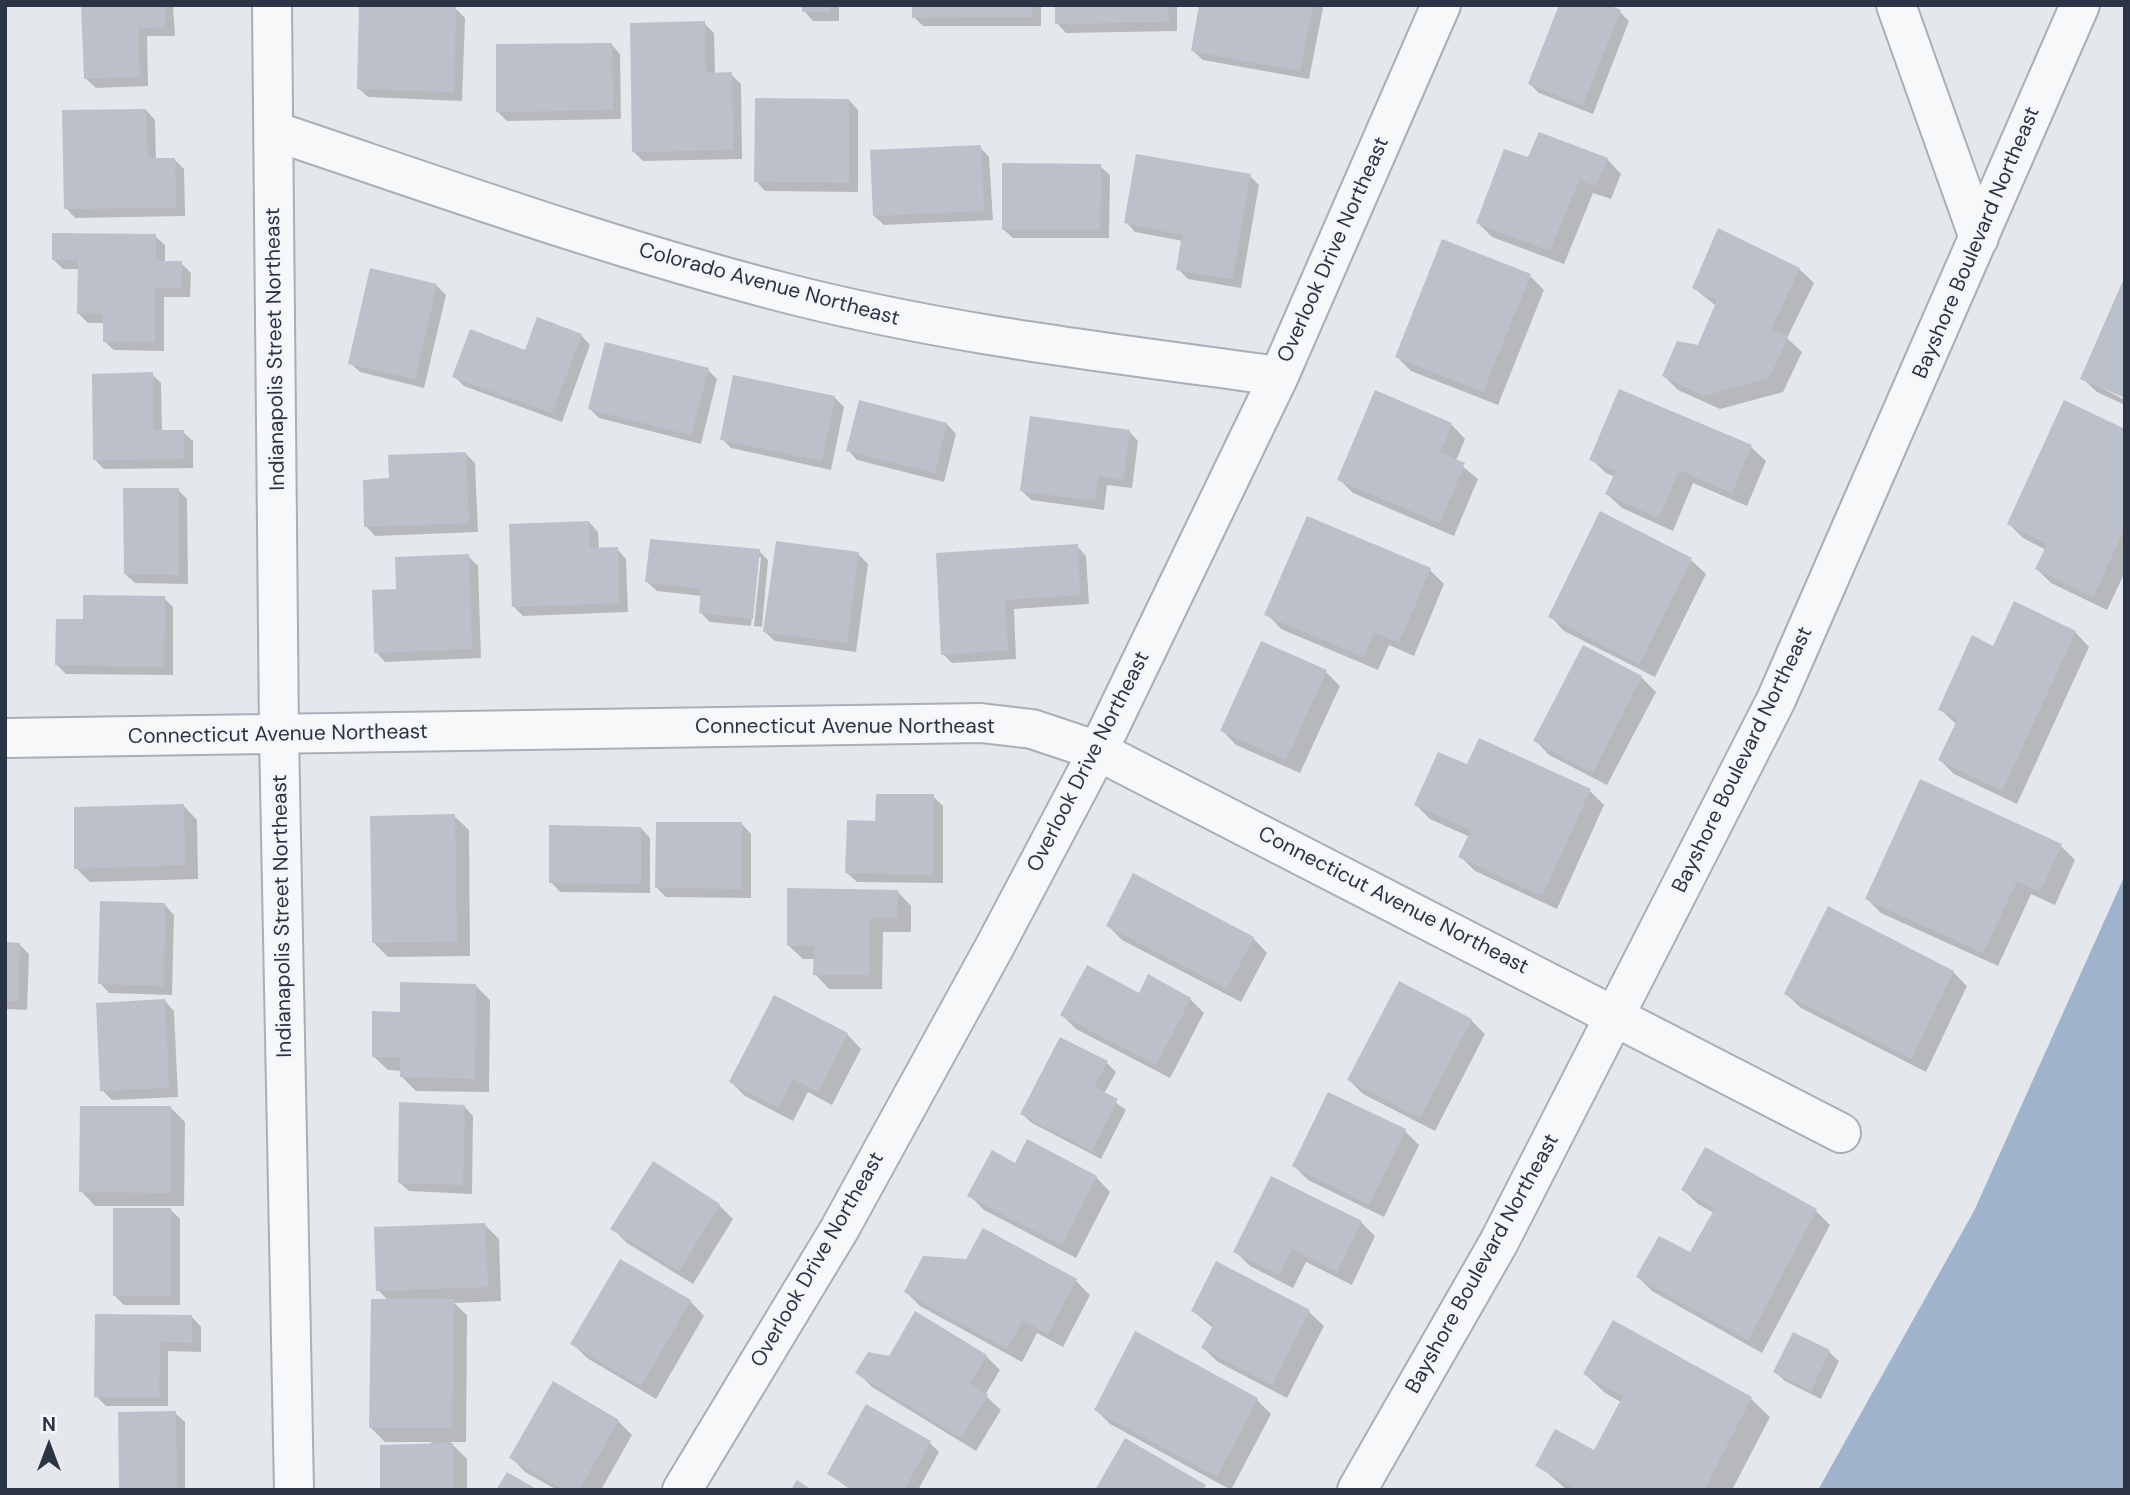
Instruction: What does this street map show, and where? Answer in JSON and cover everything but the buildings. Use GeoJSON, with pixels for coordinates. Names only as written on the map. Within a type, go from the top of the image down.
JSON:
{"type":"FeatureCollection","features":[{"type":"Feature","properties":{"kind":"street","name":"Indianapolis Street Northeast"},"geometry":{"type":"LineString","coordinates":[[272,5],[279,735],[294,1490]]}},
{"type":"Feature","properties":{"kind":"street","name":"Overlook Drive Northeast"},"geometry":{"type":"LineString","coordinates":[[681,1490],[839,1230],[995,946],[1098,751],[1279,376],[1441,5]]}},
{"type":"Feature","properties":{"kind":"street"},"geometry":{"type":"LineString","coordinates":[[1896,5],[1979,238]]}},
{"type":"Feature","properties":{"kind":"street","name":"Bayshore Boulevard Northeast"},"geometry":{"type":"LineString","coordinates":[[1357,1490],[1499,1242],[1776,700],[2080,5]]}},
{"type":"Feature","properties":{"kind":"street","name":"Colorado Avenue Northeast"},"geometry":{"type":"LineString","coordinates":[[274,131],[558,226],[780,292],[906,321],[1024,342],[1279,376]]}},
{"type":"Feature","properties":{"kind":"street","name":"Connecticut Avenue Northeast"},"geometry":{"type":"LineString","coordinates":[[5,738],[981,723],[1032,730],[1098,751],[1842,1133]]}},
{"type":"Feature","properties":{"kind":"water"},"geometry":{"type":"Polygon","coordinates":[[[2125,875],[2125,1490],[1818,1490],[1974,1211],[2125,875]]]}}]}
